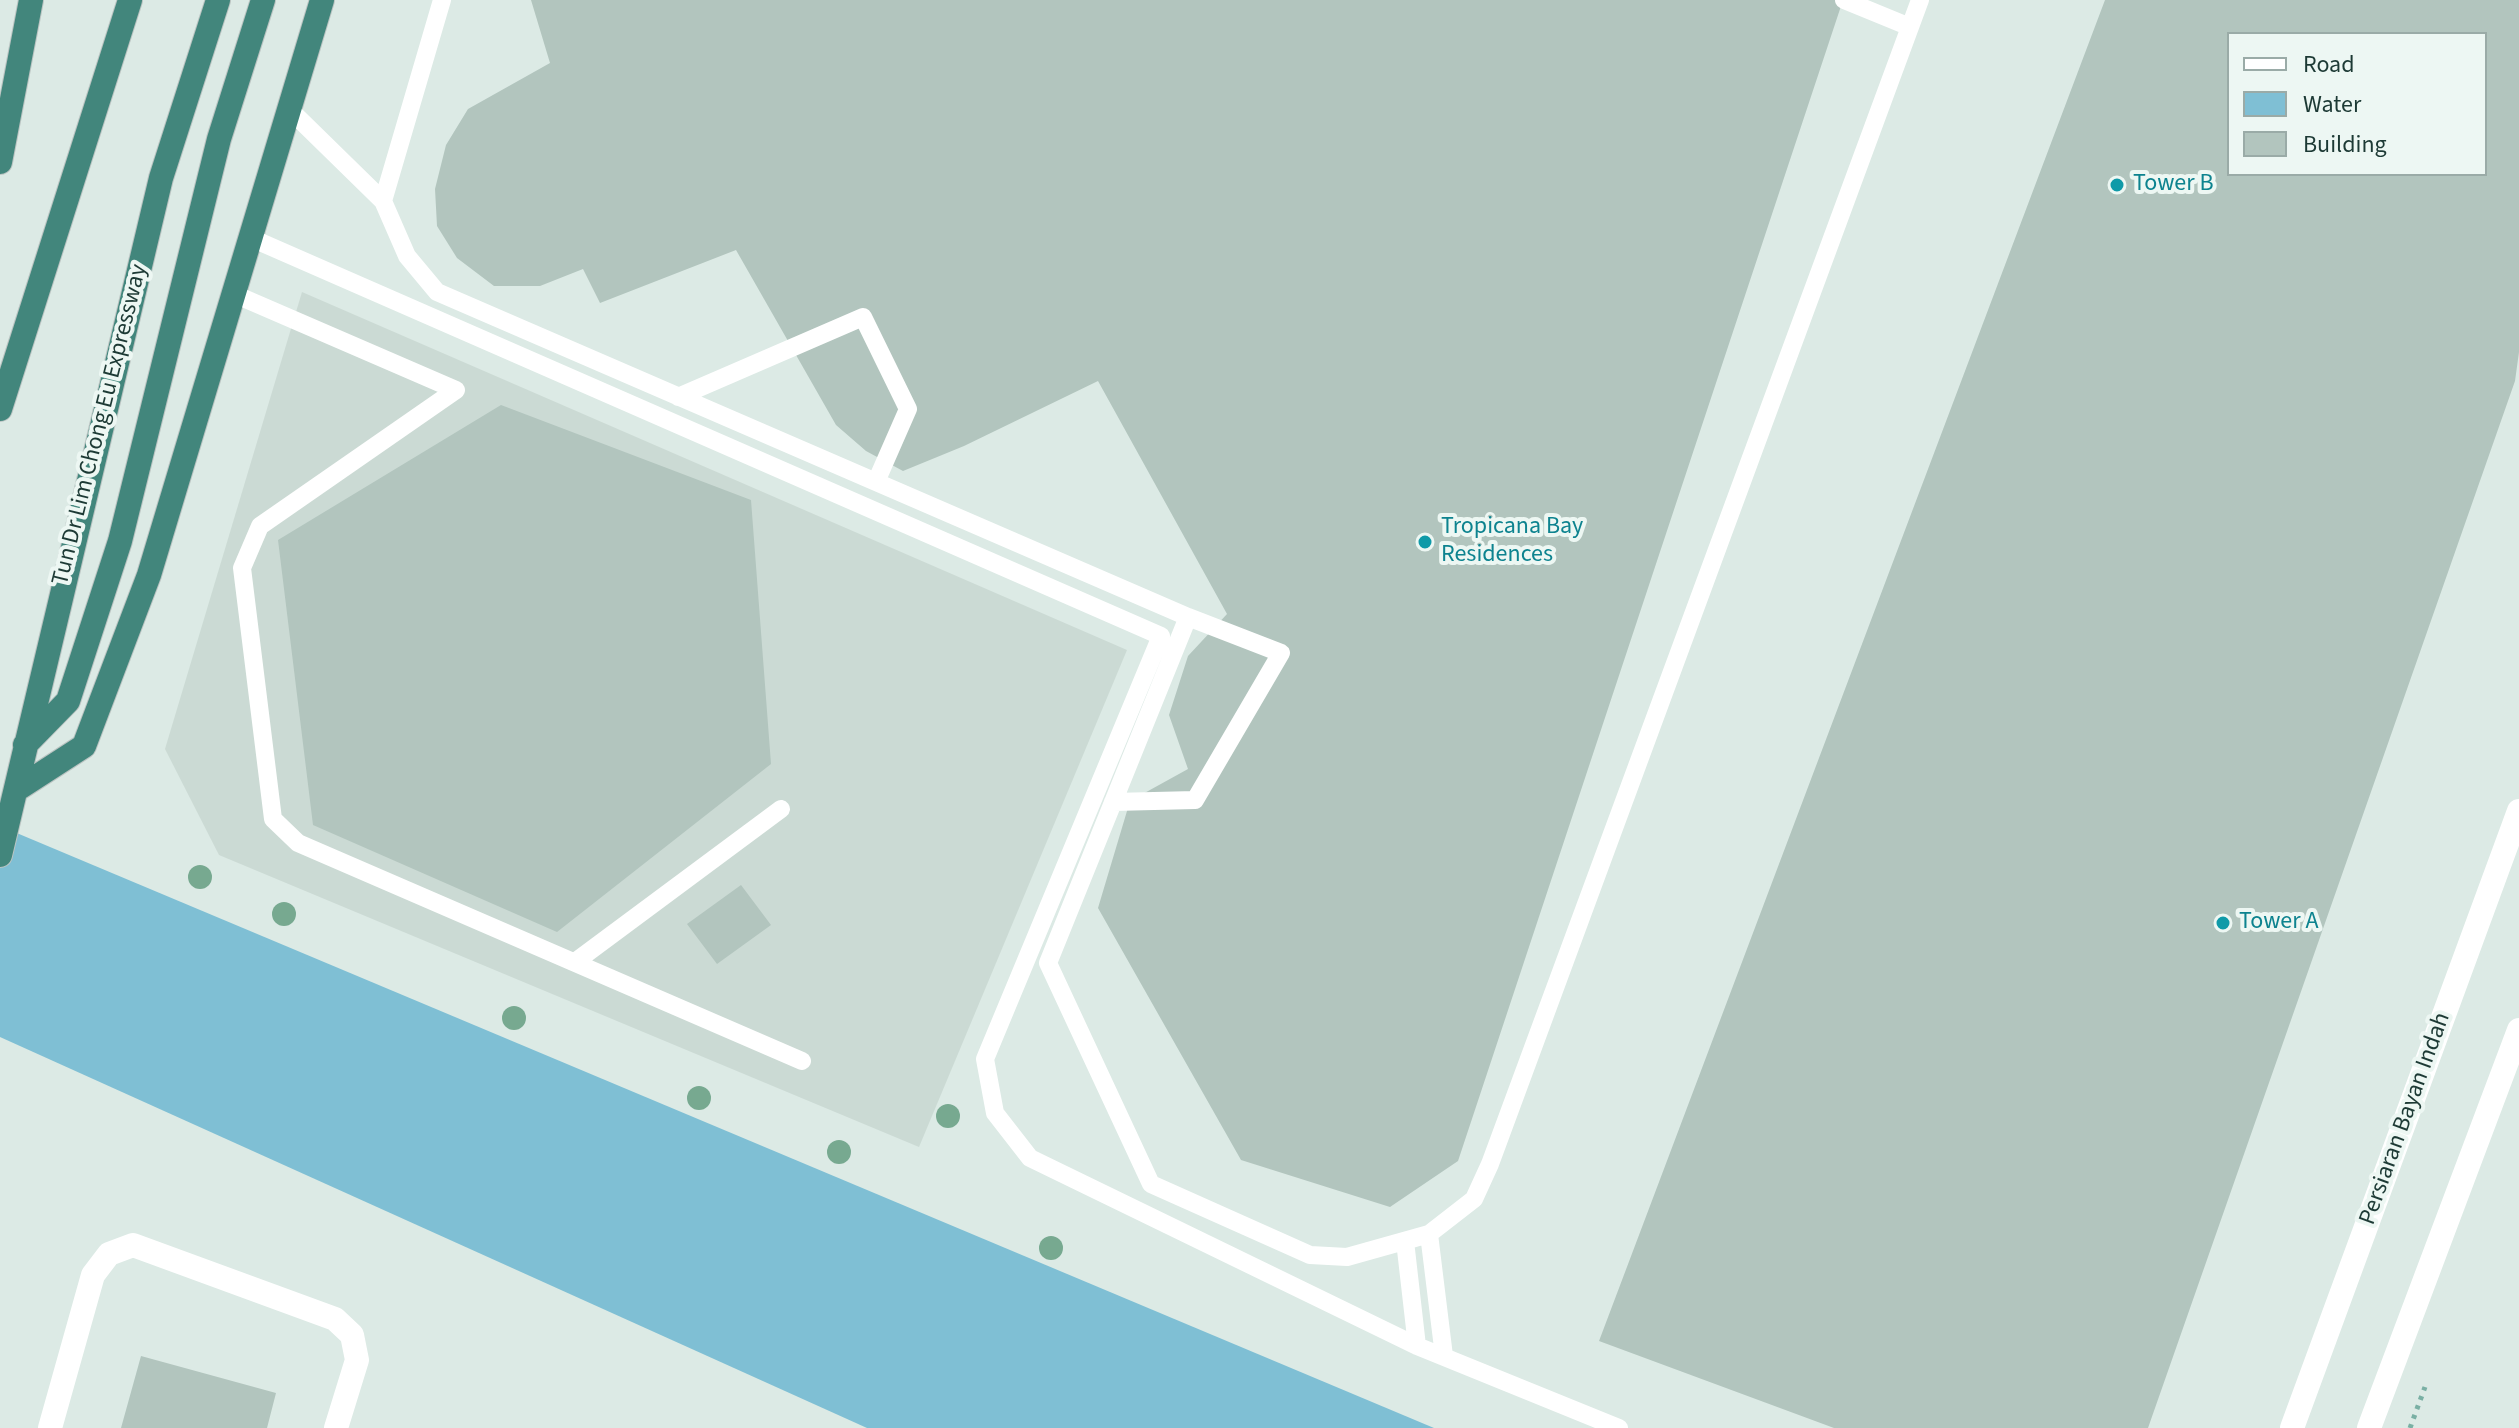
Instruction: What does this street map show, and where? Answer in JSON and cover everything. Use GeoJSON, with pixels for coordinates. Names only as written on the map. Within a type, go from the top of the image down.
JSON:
{"type":"FeatureCollection","features":[{"type":"Feature","properties":{"kind":"highway"},"geometry":{"type":"LineString","coordinates":[[0,162],[31,0]]}},
{"type":"Feature","properties":{"kind":"highway"},"geometry":{"type":"LineString","coordinates":[[0,409],[130,0]]}},
{"type":"Feature","properties":{"kind":"highway","name":"Tun Dr Lim Chong Eu Expressway"},"geometry":{"type":"LineString","coordinates":[[0,855],[161,178],[218,0]]}},
{"type":"Feature","properties":{"kind":"highway"},"geometry":{"type":"LineString","coordinates":[[24,746],[68,701],[120,541],[219,139],[263,0]]}},
{"type":"Feature","properties":{"kind":"highway"},"geometry":{"type":"LineString","coordinates":[[14,797],[84,746],[149,575],[322,0]]}},
{"type":"Feature","properties":{"kind":"street","name":"Persiaran Bayan Indah"},"geometry":{"type":"LineString","coordinates":[[2292,1428],[2519,811]]}},
{"type":"Feature","properties":{"kind":"street"},"geometry":{"type":"LineString","coordinates":[[2369,1428],[2519,1030]]}},
{"type":"Feature","properties":{"kind":"street"},"geometry":{"type":"LineString","coordinates":[[50,1428],[93,1275],[109,1254],[133,1245],[335,1319],[352,1335],[357,1360],[336,1428]]}},
{"type":"Feature","properties":{"kind":"lane"},"geometry":{"type":"LineString","coordinates":[[383,201],[442,0]]}},
{"type":"Feature","properties":{"kind":"lane"},"geometry":{"type":"LineString","coordinates":[[1844,0],[1910,27]]}},
{"type":"Feature","properties":{"kind":"lane"},"geometry":{"type":"LineString","coordinates":[[1188,617],[1048,963],[1151,1184],[1310,1255],[1347,1257],[1429,1234],[1474,1199],[1490,1164],[1920,0]]}},
{"type":"Feature","properties":{"kind":"lane"},"geometry":{"type":"LineString","coordinates":[[289,109],[383,201],[407,256],[437,292],[1188,617],[1281,653],[1195,800],[1113,802]]}},
{"type":"Feature","properties":{"kind":"lane"},"geometry":{"type":"LineString","coordinates":[[251,238],[1161,636],[985,1059],[995,1113],[1030,1158],[1417,1346],[1619,1428]]}},
{"type":"Feature","properties":{"kind":"lane"},"geometry":{"type":"LineString","coordinates":[[234,294],[456,390],[260,526],[242,568],[273,819],[298,843],[802,1061]]}},
{"type":"Feature","properties":{"kind":"lane"},"geometry":{"type":"LineString","coordinates":[[678,397],[863,317],[908,409],[876,482]]}},
{"type":"Feature","properties":{"kind":"lane"},"geometry":{"type":"LineString","coordinates":[[575,962],[781,809]]}},
{"type":"Feature","properties":{"kind":"lane"},"geometry":{"type":"LineString","coordinates":[[1429,1234],[1444,1356]]}},
{"type":"Feature","properties":{"kind":"lane"},"geometry":{"type":"LineString","coordinates":[[1405,1241],[1417,1346]]}},
{"type":"Feature","properties":{"kind":"shaded area"},"geometry":{"type":"Polygon","coordinates":[[[302,292],[1127,650],[919,1147],[219,855],[165,749],[302,292]]]}},
{"type":"Feature","properties":{"kind":"water"},"geometry":{"type":"Polygon","coordinates":[[[0,826],[1434,1428],[867,1428],[0,1037],[0,826]]]}},
{"type":"Feature","properties":{"kind":"building","name":"Tropicana Bay Residences"},"geometry":{"type":"Polygon","coordinates":[[[531,0],[1843,0],[1458,1161],[1390,1207],[1241,1160],[1098,908],[1130,801],[1188,769],[1169,715],[1188,656],[1227,614],[1098,381],[964,446],[903,471],[866,451],[836,425],[736,250],[600,303],[583,269],[540,286],[494,286],[457,258],[437,226],[435,189],[446,145],[468,109],[550,63],[531,0]]]}},
{"type":"Feature","properties":{"kind":"building"},"geometry":{"type":"Polygon","coordinates":[[[2105,0],[2519,0],[2519,352],[2515,381],[2148,1428],[1834,1428],[1599,1341],[2105,0]]]}},
{"type":"Feature","properties":{"kind":"building"},"geometry":{"type":"Polygon","coordinates":[[[501,405],[751,500],[771,764],[557,932],[313,825],[278,540],[501,405]]]}},
{"type":"Feature","properties":{"kind":"building"},"geometry":{"type":"Polygon","coordinates":[[[741,885],[771,925],[717,964],[687,924],[741,885]]]}},
{"type":"Feature","properties":{"kind":"building"},"geometry":{"type":"Polygon","coordinates":[[[141,1356],[276,1393],[267,1428],[121,1428],[141,1356]]]}},
{"type":"Feature","properties":{"kind":"place","name":"Tower B"},"geometry":{"type":"Point","coordinates":[2117,185]}},
{"type":"Feature","properties":{"kind":"place","name":"Tropicana Bay Residences"},"geometry":{"type":"Point","coordinates":[1425,542]}},
{"type":"Feature","properties":{"kind":"place","name":"Tower A"},"geometry":{"type":"Point","coordinates":[2223,923]}}]}
